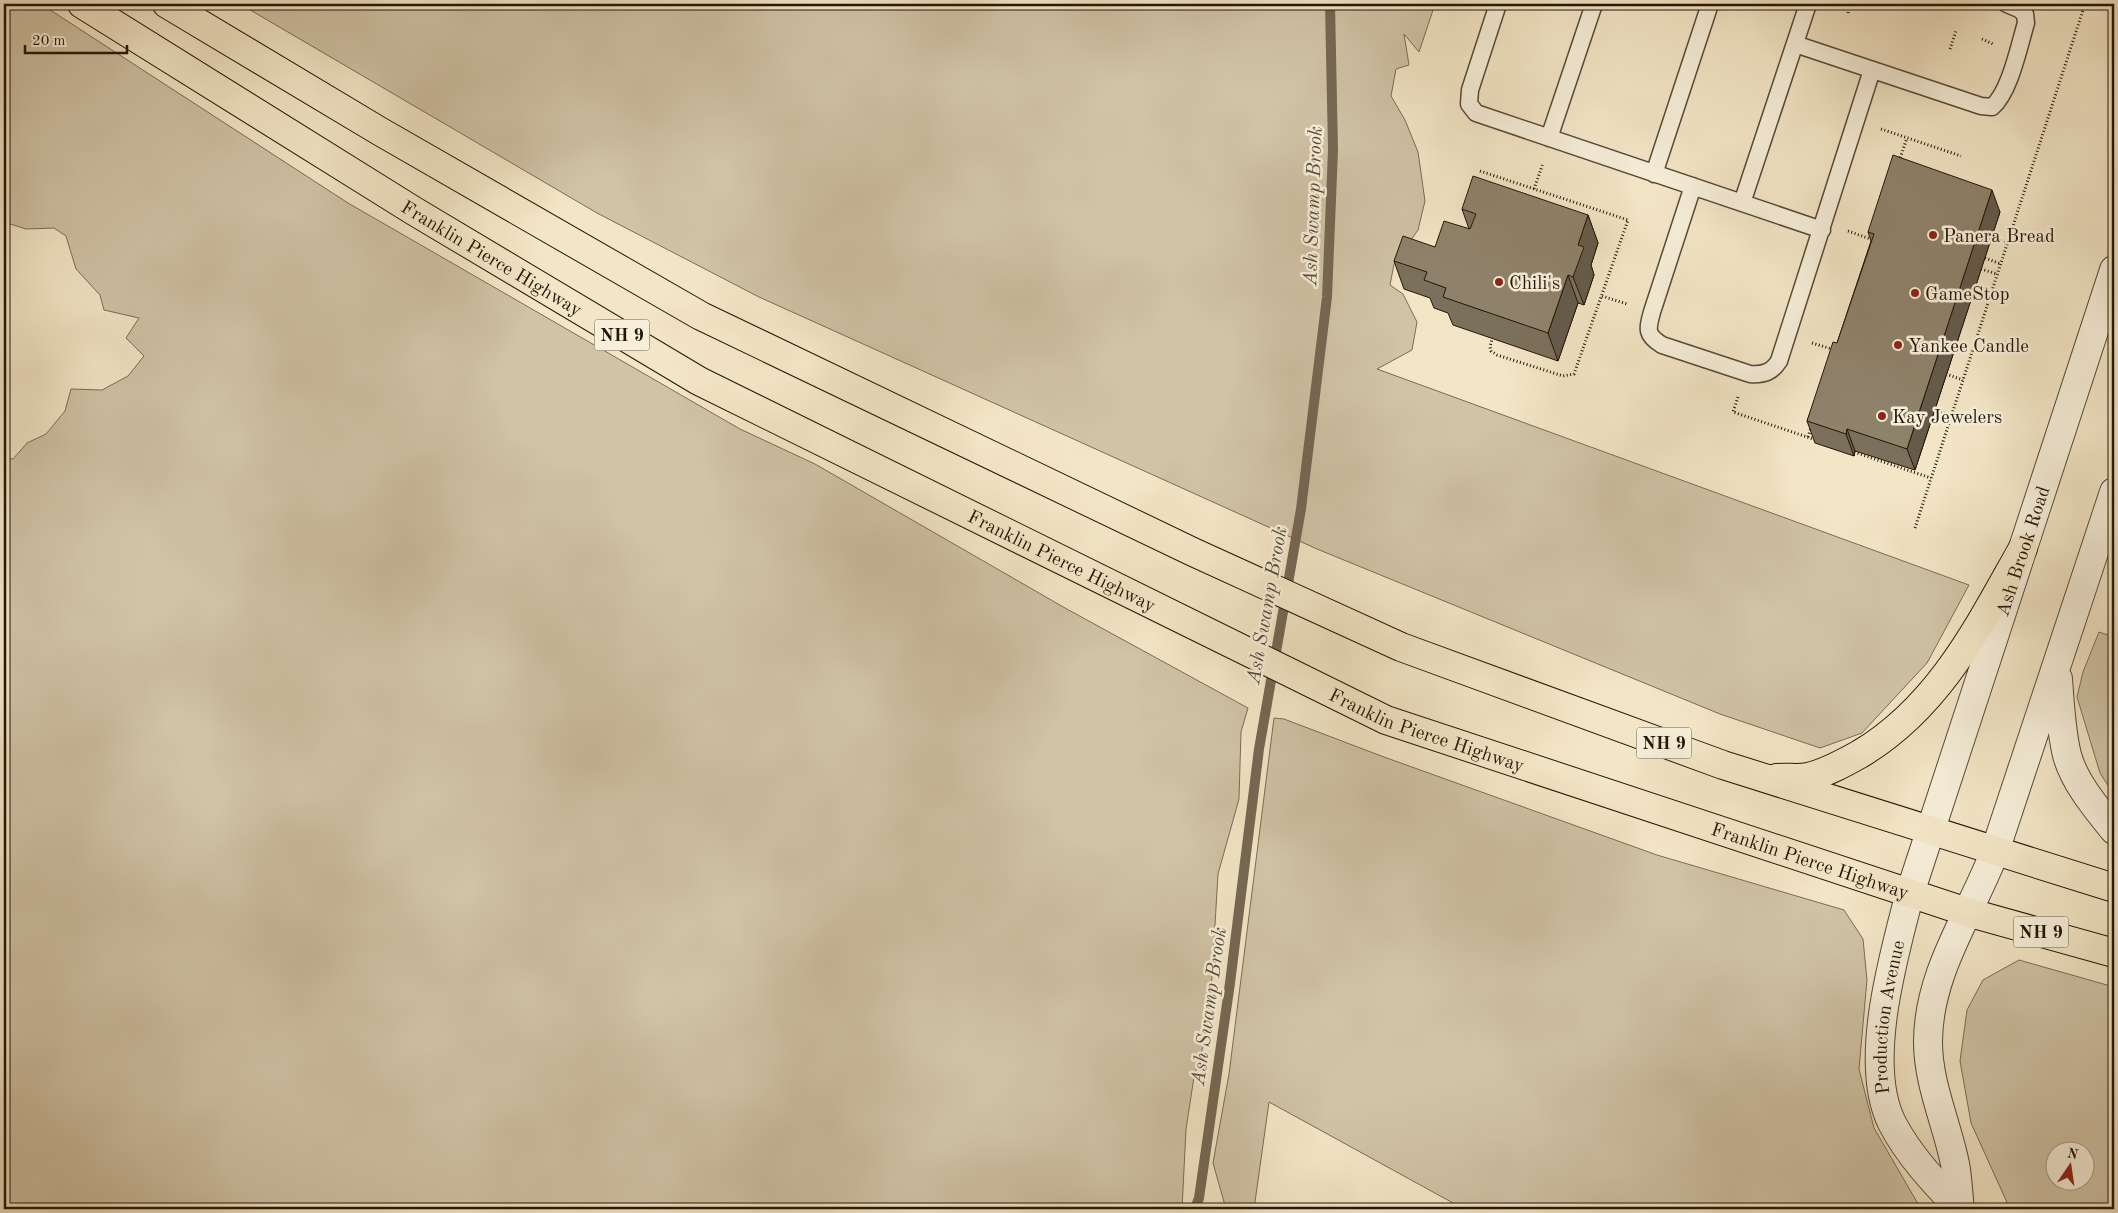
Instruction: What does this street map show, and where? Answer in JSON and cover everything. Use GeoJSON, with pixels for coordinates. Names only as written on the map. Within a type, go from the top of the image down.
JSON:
{"type":"FeatureCollection","features":[{"type":"Feature","properties":{"kind":"highway","name":"Franklin Pierce Highway"},"geometry":{"type":"LineString","coordinates":[[82,4],[414,212],[699,381],[1386,720],[1967,912],[2114,953]]}},
{"type":"Feature","properties":{"kind":"highway","name":"NH 9"},"geometry":{"type":"LineString","coordinates":[[167,4],[381,132],[701,316],[1193,552],[1401,647],[1763,778],[2114,888]]}},
{"type":"Feature","properties":{"kind":"highway"},"geometry":{"type":"LineString","coordinates":[[1763,778],[1807,777],[1842,764],[1879,742],[1920,707],[1954,666],[2023,548]]}},
{"type":"Feature","properties":{"kind":"street","name":"Ash Brook Road"},"geometry":{"type":"LineString","coordinates":[[1910,892],[2114,270]]}},
{"type":"Feature","properties":{"kind":"street","name":"Production Avenue"},"geometry":{"type":"LineString","coordinates":[[1960,1209],[1955,1165],[1930,1068],[1928,1042],[1932,1005],[1945,962],[1967,912],[1983,882],[1995,851],[2057,665],[2106,545],[2114,492]]}},
{"type":"Feature","properties":{"kind":"street"},"geometry":{"type":"LineString","coordinates":[[2057,665],[2060,714],[2067,756],[2089,800],[2114,830]]}},
{"type":"Feature","properties":{"kind":"street","name":"Production Avenue"},"geometry":{"type":"LineString","coordinates":[[1910,892],[1887,987],[1879,1067],[1883,1096],[1892,1123],[1922,1169],[1960,1209]]}},
{"type":"Feature","properties":{"kind":"lane"},"geometry":{"type":"LineString","coordinates":[[1498,4],[1470,90],[1469,104],[1476,113],[1822,230]]}},
{"type":"Feature","properties":{"kind":"lane"},"geometry":{"type":"LineString","coordinates":[[1549,138],[1594,4]]}},
{"type":"Feature","properties":{"kind":"lane"},"geometry":{"type":"LineString","coordinates":[[1654,174],[1710,4]]}},
{"type":"Feature","properties":{"kind":"lane"},"geometry":{"type":"LineString","coordinates":[[1742,203],[1808,4]]}},
{"type":"Feature","properties":{"kind":"lane"},"geometry":{"type":"LineString","coordinates":[[1795,44],[1981,106],[1992,107],[1999,101],[2005,88],[2026,23],[2025,14],[2007,4]]}},
{"type":"Feature","properties":{"kind":"lane"},"geometry":{"type":"LineString","coordinates":[[1693,186],[1652,312],[1648,331],[1652,339],[1662,345],[1746,373],[1762,375],[1773,370],[1779,360],[1872,70]]}},
{"type":"Feature","properties":{"kind":"path"},"geometry":{"type":"LineString","coordinates":[[1848,13],[1850,4]]}},
{"type":"Feature","properties":{"kind":"path"},"geometry":{"type":"LineString","coordinates":[[1915,528],[2085,4]]}},
{"type":"Feature","properties":{"kind":"path"},"geometry":{"type":"LineString","coordinates":[[1950,49],[1956,31]]}},
{"type":"Feature","properties":{"kind":"path"},"geometry":{"type":"LineString","coordinates":[[1898,166],[1907,138],[1961,156]]}},
{"type":"Feature","properties":{"kind":"path"},"geometry":{"type":"LineString","coordinates":[[1480,171],[1628,220],[1574,374],[1563,376],[1497,355],[1491,351],[1492,338]]}},
{"type":"Feature","properties":{"kind":"path"},"geometry":{"type":"LineString","coordinates":[[1870,249],[1876,231]]}},
{"type":"Feature","properties":{"kind":"path"},"geometry":{"type":"LineString","coordinates":[[1992,238],[2008,242]]}},
{"type":"Feature","properties":{"kind":"path"},"geometry":{"type":"LineString","coordinates":[[1984,258],[2001,264]]}},
{"type":"Feature","properties":{"kind":"path"},"geometry":{"type":"LineString","coordinates":[[1981,269],[1998,274]]}},
{"type":"Feature","properties":{"kind":"path"},"geometry":{"type":"LineString","coordinates":[[1974,290],[1991,294]]}},
{"type":"Feature","properties":{"kind":"path"},"geometry":{"type":"LineString","coordinates":[[1834,359],[1837,350]]}},
{"type":"Feature","properties":{"kind":"path"},"geometry":{"type":"LineString","coordinates":[[1746,373],[1733,412],[1817,440]]}},
{"type":"Feature","properties":{"kind":"path"},"geometry":{"type":"LineString","coordinates":[[1946,374],[1963,380]]}},
{"type":"Feature","properties":{"kind":"path"},"geometry":{"type":"LineString","coordinates":[[1934,410],[1952,416]]}},
{"type":"Feature","properties":{"kind":"path"},"geometry":{"type":"LineString","coordinates":[[1808,437],[1814,420]]}},
{"type":"Feature","properties":{"kind":"path"},"geometry":{"type":"LineString","coordinates":[[1846,450],[1931,478]]}},
{"type":"Feature","properties":{"kind":"shaded area"},"geometry":{"type":"Polygon","coordinates":[[[4,4],[41,4],[348,203],[740,429],[815,464],[1065,608],[1248,708],[1241,732],[1239,799],[1218,874],[1209,1026],[1194,1077],[1186,1129],[1182,1209],[4,1209],[4,458],[13,459],[27,443],[46,434],[65,411],[71,389],[102,390],[128,376],[144,356],[126,338],[139,318],[104,310],[100,295],[76,269],[66,236],[54,228],[26,229],[4,222],[4,4]]]}},
{"type":"Feature","properties":{"kind":"shaded area"},"geometry":{"type":"Polygon","coordinates":[[[240,4],[1435,4],[1419,52],[1404,34],[1409,65],[1396,69],[1391,96],[1405,120],[1418,152],[1425,201],[1418,230],[1394,264],[1390,285],[1403,294],[1417,322],[1412,350],[1377,369],[1969,585],[1927,663],[1862,733],[1820,748],[1720,714],[1317,549],[759,297],[597,213],[240,4]]]}},
{"type":"Feature","properties":{"kind":"shaded area"},"geometry":{"type":"Polygon","coordinates":[[[2099,632],[2114,637],[2114,795],[2100,773],[2077,697],[2083,672],[2099,632]]]}},
{"type":"Feature","properties":{"kind":"shaded area"},"geometry":{"type":"Polygon","coordinates":[[[1274,718],[1284,719],[1657,855],[1844,910],[1863,939],[1867,980],[1859,1069],[1874,1128],[1921,1209],[1464,1209],[1269,1102],[1254,1209],[1226,1209],[1213,1163],[1229,1074],[1274,718]]]}},
{"type":"Feature","properties":{"kind":"shaded area"},"geometry":{"type":"Polygon","coordinates":[[[2019,960],[2114,987],[2114,1209],[2010,1209],[1971,1123],[1960,1061],[1967,1010],[1983,980],[2019,960]]]}},
{"type":"Feature","properties":{"kind":"building"},"geometry":{"type":"Polygon","coordinates":[[[1893,155],[1992,190],[1907,449],[1847,429],[1846,434],[1807,421],[1833,342],[1837,343],[1874,234],[1868,232],[1893,155]]]}},
{"type":"Feature","properties":{"kind":"building","name":"Chili's"},"geometry":{"type":"Polygon","coordinates":[[[1473,176],[1588,215],[1578,245],[1584,247],[1573,277],[1568,275],[1548,333],[1443,297],[1446,288],[1424,280],[1427,272],[1394,261],[1403,236],[1435,247],[1444,221],[1470,229],[1476,214],[1462,209],[1473,176]]]}},
{"type":"Feature","properties":{"kind":"waterway","name":"Ash Swamp Brook"},"geometry":{"type":"LineString","coordinates":[[1195,1209],[1199,1198],[1230,983],[1259,749],[1301,509],[1327,297],[1333,150],[1330,4]]}},
{"type":"Feature","properties":{"kind":"place","name":"Panera Bread"},"geometry":{"type":"Point","coordinates":[1933,235]}},
{"type":"Feature","properties":{"kind":"place","name":"Chili's"},"geometry":{"type":"Point","coordinates":[1499,282]}},
{"type":"Feature","properties":{"kind":"place","name":"GameStop"},"geometry":{"type":"Point","coordinates":[1915,293]}},
{"type":"Feature","properties":{"kind":"place","name":"Yankee Candle"},"geometry":{"type":"Point","coordinates":[1898,345]}},
{"type":"Feature","properties":{"kind":"place","name":"Kay Jewelers"},"geometry":{"type":"Point","coordinates":[1882,416]}}]}
